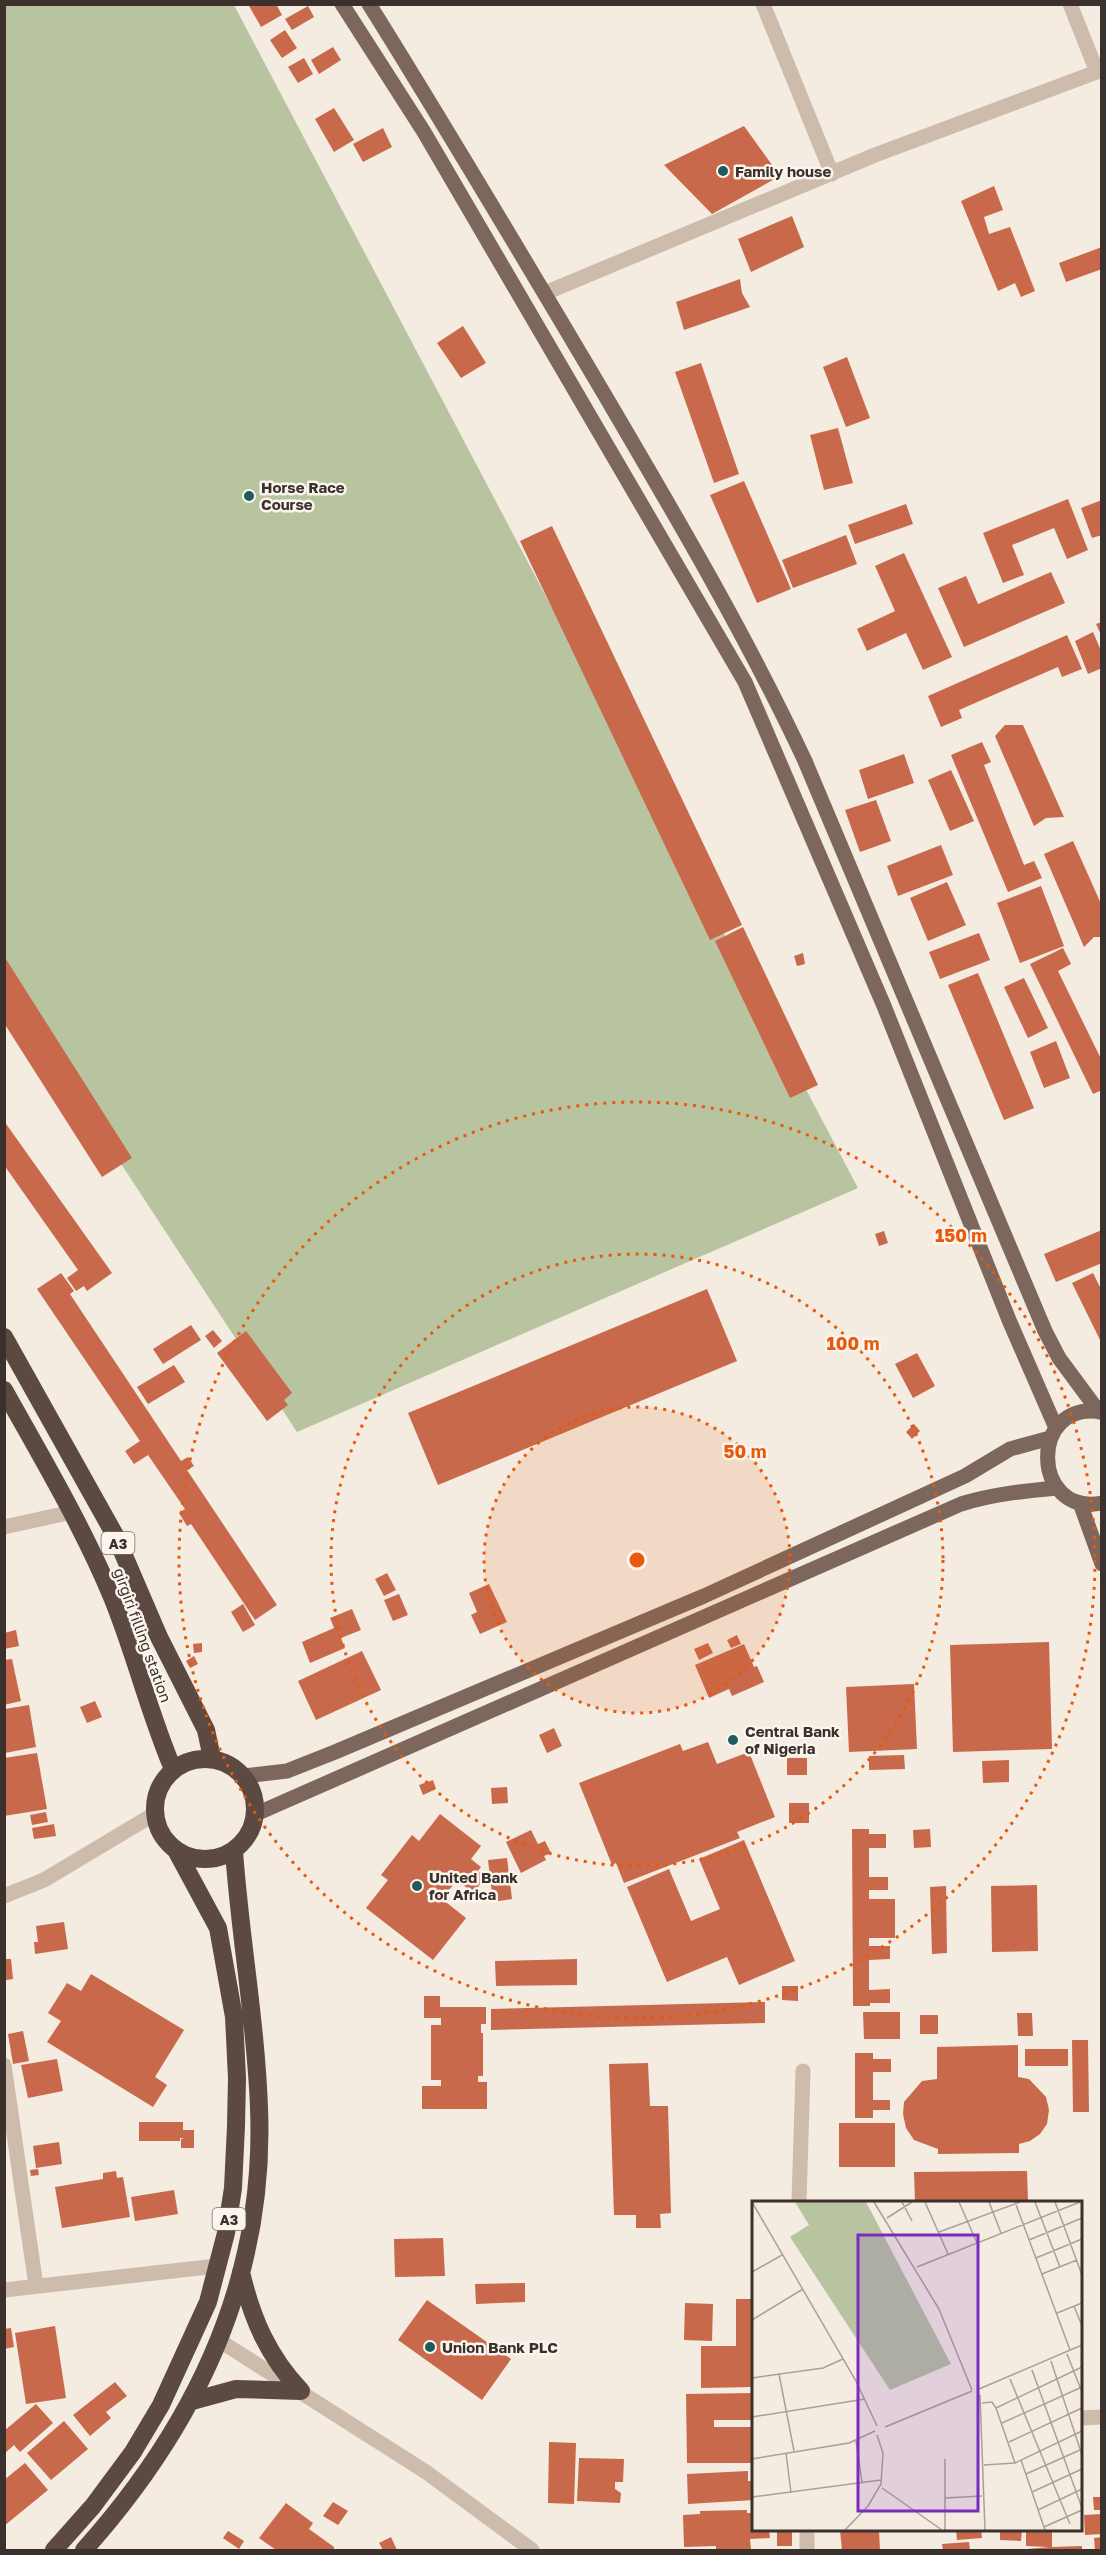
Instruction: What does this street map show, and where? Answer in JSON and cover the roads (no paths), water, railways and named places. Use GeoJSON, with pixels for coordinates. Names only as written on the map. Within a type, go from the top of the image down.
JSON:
{"type":"FeatureCollection","features":[{"type":"Feature","properties":{"kind":"highway","name":"A3"},"geometry":{"type":"LineString","coordinates":[[4,1337],[116,1538],[159,1637],[201,1720],[212,1758]]}},
{"type":"Feature","properties":{"kind":"highway","name":"girgiri filling station"},"geometry":{"type":"LineString","coordinates":[[4,1390],[72,1512],[112,1599],[158,1734],[173,1769]]}},
{"type":"Feature","properties":{"kind":"highway"},"geometry":{"type":"LineString","coordinates":[[156,1813],[161,1785],[173,1769],[192,1759],[212,1758],[229,1763],[244,1776],[254,1794],[256,1814],[246,1839],[234,1851],[221,1858],[206,1860],[177,1852]]}},
{"type":"Feature","properties":{"kind":"highway","name":"A3"},"geometry":{"type":"LineString","coordinates":[[54,2550],[93,2506],[127,2461],[161,2405],[208,2302],[226,2233],[234,2188],[237,2078],[234,2017],[218,1928],[177,1852],[159,1828],[156,1813]]}},
{"type":"Feature","properties":{"kind":"highway","name":"A3"},"geometry":{"type":"LineString","coordinates":[[84,2550],[138,2484],[177,2429],[192,2402],[220,2341],[250,2236],[256,2188],[260,2110],[257,2059],[234,1851]]}},
{"type":"Feature","properties":{"kind":"highway"},"geometry":{"type":"LineString","coordinates":[[240,2269],[250,2310],[261,2337],[281,2369],[301,2391]]}},
{"type":"Feature","properties":{"kind":"highway"},"geometry":{"type":"LineString","coordinates":[[192,2402],[236,2389],[301,2391]]}},
{"type":"Feature","properties":{"kind":"main road"},"geometry":{"type":"LineString","coordinates":[[342,4],[424,132],[745,682],[884,1006],[1053,1433],[1046,1455],[1048,1473],[1057,1488],[1080,1503],[1101,1503]]}},
{"type":"Feature","properties":{"kind":"main road"},"geometry":{"type":"LineString","coordinates":[[244,1776],[287,1771],[704,1596],[965,1476],[1010,1449],[1053,1433],[1071,1416],[1100,1412],[1059,1358],[967,1150],[805,761],[768,681],[714,581],[545,293],[369,4]]}},
{"type":"Feature","properties":{"kind":"main road"},"geometry":{"type":"LineString","coordinates":[[946,1160],[967,1150]]}},
{"type":"Feature","properties":{"kind":"main road"},"geometry":{"type":"LineString","coordinates":[[256,1814],[953,1508],[985,1496],[1057,1488]]}},
{"type":"Feature","properties":{"kind":"main road"},"geometry":{"type":"LineString","coordinates":[[1080,1503],[1101,1564]]}},
{"type":"Feature","properties":{"kind":"street"},"geometry":{"type":"LineString","coordinates":[[763,4],[832,174]]}},
{"type":"Feature","properties":{"kind":"street"},"geometry":{"type":"LineString","coordinates":[[545,293],[875,155],[1099,71],[1070,4]]}},
{"type":"Feature","properties":{"kind":"street"},"geometry":{"type":"LineString","coordinates":[[4,1527],[72,1512]]}},
{"type":"Feature","properties":{"kind":"street"},"geometry":{"type":"LineString","coordinates":[[4,1896],[44,1880],[156,1813]]}},
{"type":"Feature","properties":{"kind":"street"},"geometry":{"type":"LineString","coordinates":[[4,2065],[36,2286]]}},
{"type":"Feature","properties":{"kind":"street"},"geometry":{"type":"LineString","coordinates":[[800,2201],[802,2071]]}},
{"type":"Feature","properties":{"kind":"street"},"geometry":{"type":"LineString","coordinates":[[4,2290],[216,2266]]}},
{"type":"Feature","properties":{"kind":"street"},"geometry":{"type":"LineString","coordinates":[[220,2341],[426,2472],[532,2550]]}},
{"type":"Feature","properties":{"kind":"street"},"geometry":{"type":"LineString","coordinates":[[1082,2418],[1101,2417]]}},
{"type":"Feature","properties":{"kind":"street"},"geometry":{"type":"LineString","coordinates":[[807,2531],[807,2550]]}},
{"type":"Feature","properties":{"kind":"place","name":"Family house"},"geometry":{"type":"Point","coordinates":[723,171]}},
{"type":"Feature","properties":{"kind":"place","name":"Horse Race Course"},"geometry":{"type":"Point","coordinates":[249,496]}},
{"type":"Feature","properties":{"kind":"place","name":"Central Bank of Nigeria"},"geometry":{"type":"Point","coordinates":[733,1740]}},
{"type":"Feature","properties":{"kind":"place","name":"United Bank for Africa"},"geometry":{"type":"Point","coordinates":[417,1886]}},
{"type":"Feature","properties":{"kind":"place","name":"Union Bank PLC"},"geometry":{"type":"Point","coordinates":[430,2347]}}]}
